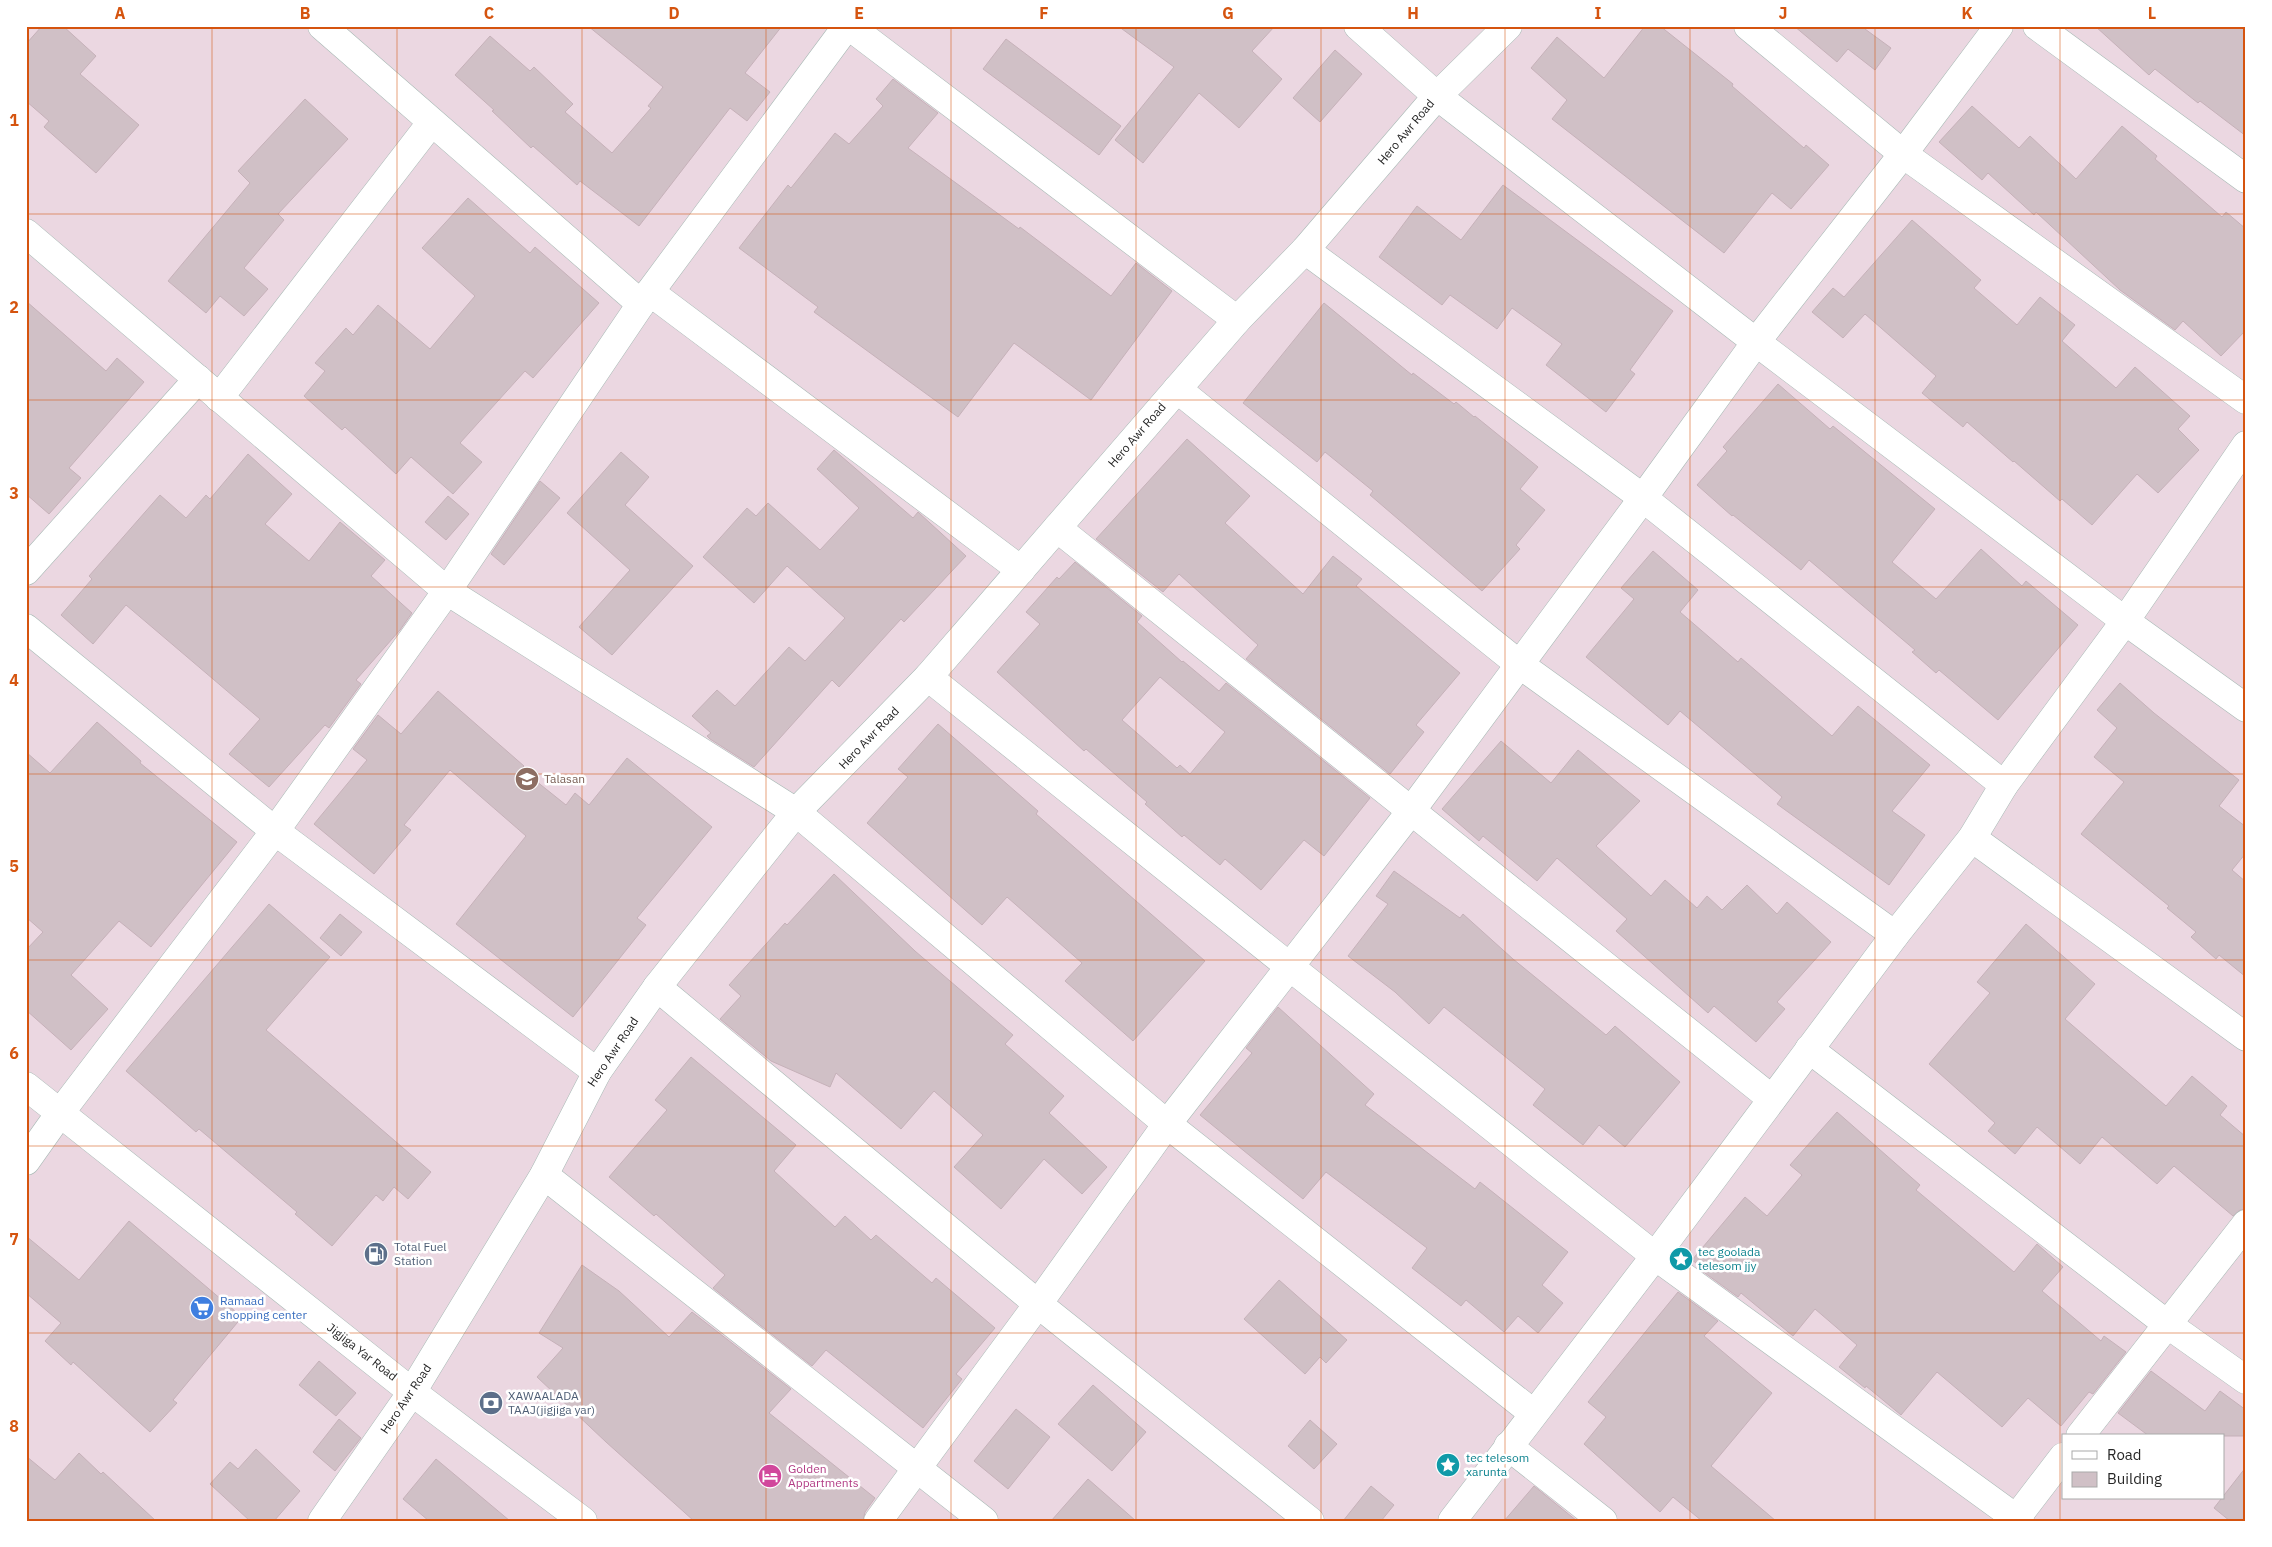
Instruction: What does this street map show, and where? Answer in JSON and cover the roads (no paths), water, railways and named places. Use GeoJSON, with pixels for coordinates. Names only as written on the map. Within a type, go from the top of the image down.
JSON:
{"type":"FeatureCollection","features":[{"type":"Feature","properties":{"kind":"street"},"geometry":{"type":"LineString","coordinates":[[322,26],[431,123],[645,298],[1021,570]]}},
{"type":"Feature","properties":{"kind":"street"},"geometry":{"type":"LineString","coordinates":[[26,1161],[60,1113],[276,831],[447,591],[645,298],[848,26],[1237,320]]}},
{"type":"Feature","properties":{"kind":"street"},"geometry":{"type":"LineString","coordinates":[[1358,26],[1437,96],[1756,342],[2126,621],[2246,708]]}},
{"type":"Feature","properties":{"kind":"street","name":"Hero Awr Road"},"geometry":{"type":"LineString","coordinates":[[322,1521],[412,1392],[544,1175],[597,1072],[657,987],[796,812],[928,677],[1237,320],[1305,250],[1437,96],[1508,26]]}},
{"type":"Feature","properties":{"kind":"street"},"geometry":{"type":"LineString","coordinates":[[1748,26],[1902,154],[2246,400]]}},
{"type":"Feature","properties":{"kind":"street"},"geometry":{"type":"LineString","coordinates":[[878,1521],[1038,1304],[1167,1124],[1411,811],[1756,342],[1999,26]]}},
{"type":"Feature","properties":{"kind":"street"},"geometry":{"type":"LineString","coordinates":[[2037,26],[2246,179]]}},
{"type":"Feature","properties":{"kind":"street"},"geometry":{"type":"LineString","coordinates":[[219,398],[431,123]]}},
{"type":"Feature","properties":{"kind":"street"},"geometry":{"type":"LineString","coordinates":[[26,233],[447,591],[796,812],[1167,1124],[1533,1413]]}},
{"type":"Feature","properties":{"kind":"street"},"geometry":{"type":"LineString","coordinates":[[1305,250],[1643,498],[2004,786]]}},
{"type":"Feature","properties":{"kind":"street"},"geometry":{"type":"LineString","coordinates":[[26,571],[198,379]]}},
{"type":"Feature","properties":{"kind":"street"},"geometry":{"type":"LineString","coordinates":[[1177,389],[1519,664],[1895,935]]}},
{"type":"Feature","properties":{"kind":"street"},"geometry":{"type":"LineString","coordinates":[[1452,1521],[1655,1256],[1895,935],[1972,838],[2004,786],[2126,621],[2246,445]]}},
{"type":"Feature","properties":{"kind":"street"},"geometry":{"type":"LineString","coordinates":[[1057,528],[1772,1099]]}},
{"type":"Feature","properties":{"kind":"street"},"geometry":{"type":"LineString","coordinates":[[26,628],[276,831],[597,1072]]}},
{"type":"Feature","properties":{"kind":"street"},"geometry":{"type":"LineString","coordinates":[[928,677],[1655,1256],[2017,1520],[2062,1459]]}},
{"type":"Feature","properties":{"kind":"street"},"geometry":{"type":"LineString","coordinates":[[1972,838],[2246,1038]]}},
{"type":"Feature","properties":{"kind":"street"},"geometry":{"type":"LineString","coordinates":[[657,987],[1038,1304],[1310,1521]]}},
{"type":"Feature","properties":{"kind":"street"},"geometry":{"type":"LineString","coordinates":[[1809,1049],[2167,1324],[2246,1380]]}},
{"type":"Feature","properties":{"kind":"street","name":"Jigjiga Yar Road"},"geometry":{"type":"LineString","coordinates":[[26,1086],[412,1392],[583,1521]]}},
{"type":"Feature","properties":{"kind":"street"},"geometry":{"type":"LineString","coordinates":[[544,1175],[984,1521]]}},
{"type":"Feature","properties":{"kind":"street"},"geometry":{"type":"LineString","coordinates":[[2082,1434],[2246,1224]]}},
{"type":"Feature","properties":{"kind":"street"},"geometry":{"type":"LineString","coordinates":[[1508,1446],[1603,1521]]}},
{"type":"Feature","properties":{"kind":"place","name":"Talasan"},"geometry":{"type":"Point","coordinates":[527,779]}},
{"type":"Feature","properties":{"kind":"place","name":"Total Fuel Station"},"geometry":{"type":"Point","coordinates":[376,1254]}},
{"type":"Feature","properties":{"kind":"place","name":"tec goolada telesom jjy"},"geometry":{"type":"Point","coordinates":[1681,1259]}},
{"type":"Feature","properties":{"kind":"place","name":"Ramaad shopping center"},"geometry":{"type":"Point","coordinates":[202,1308]}},
{"type":"Feature","properties":{"kind":"place","name":"XAWAALADA TAAJ(jigjiga yar)"},"geometry":{"type":"Point","coordinates":[491,1403]}},
{"type":"Feature","properties":{"kind":"place","name":"tec telesom xarunta"},"geometry":{"type":"Point","coordinates":[1448,1465]}},
{"type":"Feature","properties":{"kind":"place","name":"Golden Appartments"},"geometry":{"type":"Point","coordinates":[770,1476]}}]}
